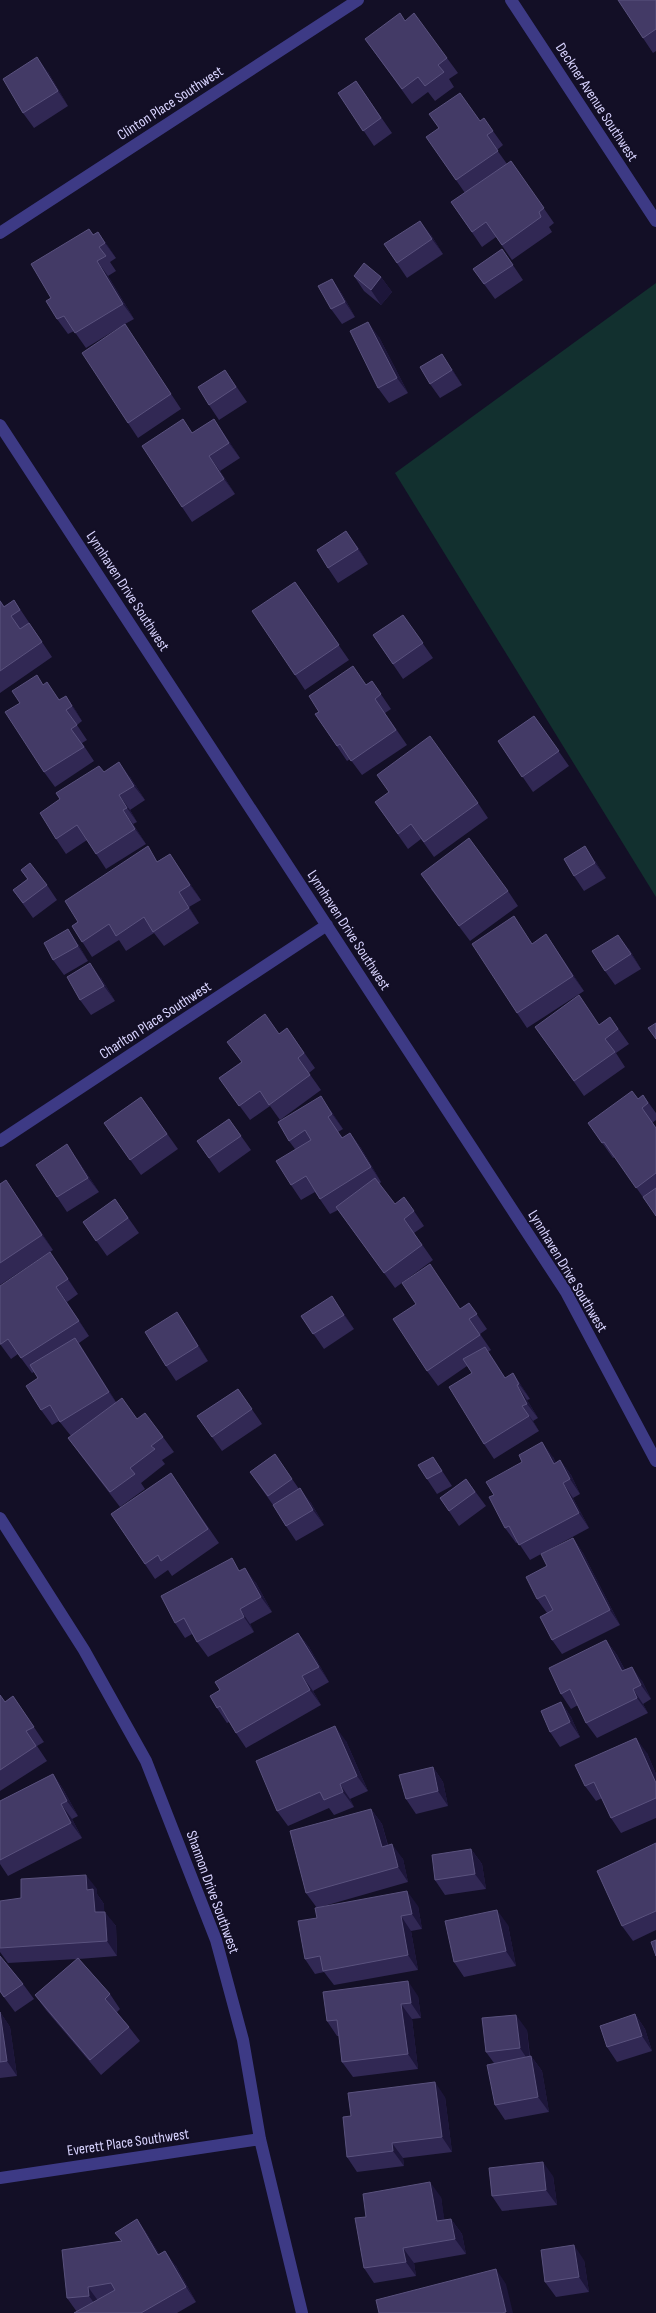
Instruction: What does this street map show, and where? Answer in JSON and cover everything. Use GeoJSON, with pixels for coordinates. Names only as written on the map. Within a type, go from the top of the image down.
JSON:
{"type":"FeatureCollection","features":[{"type":"Feature","properties":{"kind":"street","name":"Clinton Place Southwest"},"geometry":{"type":"LineString","coordinates":[[0,233],[358,0]]}},
{"type":"Feature","properties":{"kind":"street","name":"Deckner Avenue Southwest"},"geometry":{"type":"LineString","coordinates":[[511,0],[656,221]]}},
{"type":"Feature","properties":{"kind":"street","name":"Lynnhaven Drive Southwest"},"geometry":{"type":"LineString","coordinates":[[0,425],[566,1292],[656,1461]]}},
{"type":"Feature","properties":{"kind":"street","name":"Charlton Place Southwest"},"geometry":{"type":"LineString","coordinates":[[0,1141],[327,926]]}},
{"type":"Feature","properties":{"kind":"street","name":"Shannon Drive Southwest"},"geometry":{"type":"LineString","coordinates":[[0,1518],[84,1650],[146,1761],[216,1940],[243,2040],[260,2139],[302,2313]]}},
{"type":"Feature","properties":{"kind":"street","name":"Everett Place Southwest"},"geometry":{"type":"LineString","coordinates":[[0,2178],[260,2139]]}},
{"type":"Feature","properties":{"kind":"green space"},"geometry":{"type":"Polygon","coordinates":[[[656,283],[656,897],[395,473],[656,283]]]}},
{"type":"Feature","properties":{"kind":"building"},"geometry":{"type":"Polygon","coordinates":[[[618,0],[656,0],[656,29],[643,38],[618,0]]]}},
{"type":"Feature","properties":{"kind":"building"},"geometry":{"type":"Polygon","coordinates":[[[400,13],[405,21],[414,13],[447,58],[438,65],[444,72],[425,86],[418,77],[402,89],[365,39],[400,13]]]}},
{"type":"Feature","properties":{"kind":"building"},"geometry":{"type":"Polygon","coordinates":[[[37,57],[58,91],[23,113],[3,79],[37,57]]]}},
{"type":"Feature","properties":{"kind":"building"},"geometry":{"type":"Polygon","coordinates":[[[356,81],[381,118],[363,131],[338,93],[356,81]]]}},
{"type":"Feature","properties":{"kind":"building"},"geometry":{"type":"Polygon","coordinates":[[[460,93],[480,121],[484,118],[493,131],[487,135],[498,151],[456,180],[426,137],[439,128],[429,114],[460,93]]]}},
{"type":"Feature","properties":{"kind":"building"},"geometry":{"type":"Polygon","coordinates":[[[511,161],[544,208],[539,212],[541,217],[502,245],[486,222],[472,232],[451,202],[511,161]]]}},
{"type":"Feature","properties":{"kind":"building"},"geometry":{"type":"Polygon","coordinates":[[[420,221],[432,239],[397,263],[384,244],[420,221]]]}},
{"type":"Feature","properties":{"kind":"building"},"geometry":{"type":"Polygon","coordinates":[[[89,229],[93,235],[98,232],[105,243],[99,247],[106,256],[97,261],[123,304],[75,333],[64,316],[57,319],[46,301],[51,298],[31,264],[89,229]]]}},
{"type":"Feature","properties":{"kind":"building"},"geometry":{"type":"Polygon","coordinates":[[[502,249],[513,265],[484,284],[473,269],[502,249]]]}},
{"type":"Feature","properties":{"kind":"building"},"geometry":{"type":"Polygon","coordinates":[[[364,263],[381,277],[371,290],[354,276],[364,263]]]}},
{"type":"Feature","properties":{"kind":"building"},"geometry":{"type":"Polygon","coordinates":[[[332,279],[345,302],[331,309],[318,286],[332,279]]]}},
{"type":"Feature","properties":{"kind":"building"},"geometry":{"type":"Polygon","coordinates":[[[368,322],[397,378],[378,388],[350,331],[368,322]]]}},
{"type":"Feature","properties":{"kind":"building"},"geometry":{"type":"Polygon","coordinates":[[[125,324],[171,394],[128,423],[82,353],[125,324]]]}},
{"type":"Feature","properties":{"kind":"building"},"geometry":{"type":"Polygon","coordinates":[[[442,354],[452,370],[430,384],[420,367],[442,354]]]}},
{"type":"Feature","properties":{"kind":"building"},"geometry":{"type":"Polygon","coordinates":[[[225,370],[236,387],[209,405],[198,387],[225,370]]]}},
{"type":"Feature","properties":{"kind":"building"},"geometry":{"type":"Polygon","coordinates":[[[183,419],[192,433],[214,419],[229,443],[209,456],[224,479],[182,507],[142,446],[183,419]]]}},
{"type":"Feature","properties":{"kind":"building"},"geometry":{"type":"Polygon","coordinates":[[[346,531],[358,549],[328,568],[317,550],[346,531]]]}},
{"type":"Feature","properties":{"kind":"building"},"geometry":{"type":"Polygon","coordinates":[[[295,582],[339,645],[295,675],[252,611],[295,582]]]}},
{"type":"Feature","properties":{"kind":"building"},"geometry":{"type":"Polygon","coordinates":[[[14,600],[20,610],[11,616],[20,629],[29,623],[42,642],[0,671],[0,601],[4,607],[14,600]]]}},
{"type":"Feature","properties":{"kind":"building"},"geometry":{"type":"Polygon","coordinates":[[[403,615],[423,643],[393,664],[373,635],[403,615]]]}},
{"type":"Feature","properties":{"kind":"building"},"geometry":{"type":"Polygon","coordinates":[[[353,666],[366,685],[372,681],[381,694],[375,699],[396,730],[351,761],[340,744],[337,746],[315,714],[319,712],[309,696],[353,666]]]}},
{"type":"Feature","properties":{"kind":"building"},"geometry":{"type":"Polygon","coordinates":[[[37,675],[43,685],[47,682],[59,700],[66,696],[72,706],[66,710],[77,725],[71,729],[84,747],[44,772],[5,712],[20,703],[12,691],[37,675]]]}},
{"type":"Feature","properties":{"kind":"building"},"geometry":{"type":"Polygon","coordinates":[[[534,716],[559,751],[522,777],[498,741],[534,716]]]}},
{"type":"Feature","properties":{"kind":"building"},"geometry":{"type":"Polygon","coordinates":[[[430,736],[478,803],[424,842],[411,824],[398,834],[375,802],[389,792],[377,775],[430,736]]]}},
{"type":"Feature","properties":{"kind":"building"},"geometry":{"type":"Polygon","coordinates":[[[119,762],[134,786],[119,795],[127,808],[123,810],[135,829],[96,854],[77,825],[56,839],[40,813],[60,799],[56,793],[99,766],[104,772],[119,762]]]}},
{"type":"Feature","properties":{"kind":"building"},"geometry":{"type":"Polygon","coordinates":[[[469,838],[508,891],[459,926],[421,874],[469,838]]]}},
{"type":"Feature","properties":{"kind":"building"},"geometry":{"type":"Polygon","coordinates":[[[148,846],[157,862],[170,854],[190,885],[179,892],[189,908],[153,932],[144,917],[116,936],[109,924],[82,942],[72,926],[78,922],[65,901],[148,846]]]}},
{"type":"Feature","properties":{"kind":"building"},"geometry":{"type":"Polygon","coordinates":[[[585,846],[595,863],[574,876],[564,859],[585,846]]]}},
{"type":"Feature","properties":{"kind":"building"},"geometry":{"type":"Polygon","coordinates":[[[30,863],[47,885],[23,903],[13,890],[28,879],[21,870],[30,863]]]}},
{"type":"Feature","properties":{"kind":"building"},"geometry":{"type":"Polygon","coordinates":[[[514,916],[532,944],[546,934],[573,976],[517,1013],[472,944],[514,916]]]}},
{"type":"Feature","properties":{"kind":"building"},"geometry":{"type":"Polygon","coordinates":[[[68,929],[78,946],[53,960],[44,943],[68,929]]]}},
{"type":"Feature","properties":{"kind":"building"},"geometry":{"type":"Polygon","coordinates":[[[618,935],[631,954],[605,971],[592,951],[618,935]]]}},
{"type":"Feature","properties":{"kind":"building"},"geometry":{"type":"Polygon","coordinates":[[[90,963],[104,986],[80,1000],[67,977],[90,963]]]}},
{"type":"Feature","properties":{"kind":"building"},"geometry":{"type":"Polygon","coordinates":[[[579,995],[599,1025],[610,1017],[618,1029],[605,1039],[615,1052],[574,1081],[535,1027],[579,995]]]}},
{"type":"Feature","properties":{"kind":"building"},"geometry":{"type":"Polygon","coordinates":[[[265,1014],[279,1034],[287,1028],[304,1053],[298,1058],[310,1075],[269,1105],[260,1091],[239,1106],[219,1078],[242,1062],[227,1042],[265,1014]]]}},
{"type":"Feature","properties":{"kind":"building"},"geometry":{"type":"Polygon","coordinates":[[[656,1023],[656,1039],[648,1028],[656,1023]]]}},
{"type":"Feature","properties":{"kind":"building"},"geometry":{"type":"Polygon","coordinates":[[[632,1091],[638,1099],[643,1095],[648,1103],[642,1108],[656,1128],[656,1173],[636,1188],[604,1142],[602,1143],[588,1123],[632,1091]]]}},
{"type":"Feature","properties":{"kind":"building"},"geometry":{"type":"Polygon","coordinates":[[[321,1096],[332,1114],[328,1117],[342,1138],[350,1133],[371,1167],[320,1199],[306,1176],[291,1185],[276,1161],[311,1140],[305,1130],[289,1141],[278,1122],[321,1096]]]}},
{"type":"Feature","properties":{"kind":"building"},"geometry":{"type":"Polygon","coordinates":[[[141,1097],[167,1134],[130,1160],[104,1123],[141,1097]]]}},
{"type":"Feature","properties":{"kind":"building"},"geometry":{"type":"Polygon","coordinates":[[[229,1119],[241,1136],[209,1158],[197,1141],[229,1119]]]}},
{"type":"Feature","properties":{"kind":"building"},"geometry":{"type":"Polygon","coordinates":[[[67,1144],[88,1178],[57,1197],[36,1165],[67,1144]]]}},
{"type":"Feature","properties":{"kind":"building"},"geometry":{"type":"Polygon","coordinates":[[[375,1178],[395,1204],[404,1197],[414,1211],[404,1219],[422,1245],[384,1273],[336,1207],[375,1178]]]}},
{"type":"Feature","properties":{"kind":"building"},"geometry":{"type":"Polygon","coordinates":[[[6,1180],[42,1235],[0,1263],[0,1184],[6,1180]]]}},
{"type":"Feature","properties":{"kind":"building"},"geometry":{"type":"Polygon","coordinates":[[[656,1188],[656,1216],[643,1197],[656,1188]]]}},
{"type":"Feature","properties":{"kind":"building"},"geometry":{"type":"Polygon","coordinates":[[[115,1199],[128,1218],[96,1241],[83,1222],[115,1199]]]}},
{"type":"Feature","properties":{"kind":"building"},"geometry":{"type":"Polygon","coordinates":[[[50,1252],[68,1279],[56,1287],[79,1321],[21,1358],[8,1339],[0,1344],[0,1286],[50,1252]]]}},
{"type":"Feature","properties":{"kind":"building"},"geometry":{"type":"Polygon","coordinates":[[[430,1264],[460,1309],[469,1303],[477,1314],[469,1319],[480,1335],[427,1371],[393,1319],[416,1304],[402,1283],[430,1264]]]}},
{"type":"Feature","properties":{"kind":"building"},"geometry":{"type":"Polygon","coordinates":[[[332,1296],[344,1315],[313,1334],[301,1316],[332,1296]]]}},
{"type":"Feature","properties":{"kind":"building"},"geometry":{"type":"Polygon","coordinates":[[[177,1312],[198,1346],[166,1366],[145,1332],[177,1312]]]}},
{"type":"Feature","properties":{"kind":"building"},"geometry":{"type":"Polygon","coordinates":[[[75,1338],[109,1392],[60,1422],[50,1405],[41,1410],[26,1386],[38,1378],[30,1365],[75,1338]]]}},
{"type":"Feature","properties":{"kind":"building"},"geometry":{"type":"Polygon","coordinates":[[[485,1347],[505,1378],[513,1373],[527,1404],[522,1406],[529,1416],[484,1444],[449,1387],[472,1373],[463,1359],[485,1347]]]}},
{"type":"Feature","properties":{"kind":"building"},"geometry":{"type":"Polygon","coordinates":[[[238,1389],[252,1409],[212,1437],[197,1416],[238,1389]]]}},
{"type":"Feature","properties":{"kind":"building"},"geometry":{"type":"Polygon","coordinates":[[[122,1398],[137,1419],[145,1413],[163,1437],[151,1446],[155,1449],[130,1468],[135,1474],[110,1492],[68,1438],[122,1398]]]}},
{"type":"Feature","properties":{"kind":"building"},"geometry":{"type":"Polygon","coordinates":[[[542,1442],[554,1464],[560,1460],[570,1479],[563,1483],[579,1513],[519,1545],[509,1526],[505,1528],[489,1497],[494,1495],[486,1482],[522,1462],[519,1455],[542,1442]]]}},
{"type":"Feature","properties":{"kind":"building"},"geometry":{"type":"Polygon","coordinates":[[[275,1454],[292,1479],[268,1496],[250,1472],[275,1454]]]}},
{"type":"Feature","properties":{"kind":"building"},"geometry":{"type":"Polygon","coordinates":[[[433,1457],[442,1471],[427,1479],[418,1465],[433,1457]]]}},
{"type":"Feature","properties":{"kind":"building"},"geometry":{"type":"Polygon","coordinates":[[[171,1473],[208,1529],[161,1561],[158,1555],[145,1564],[111,1514],[171,1473]]]}},
{"type":"Feature","properties":{"kind":"building"},"geometry":{"type":"Polygon","coordinates":[[[466,1479],[475,1492],[449,1511],[440,1498],[466,1479]]]}},
{"type":"Feature","properties":{"kind":"building"},"geometry":{"type":"Polygon","coordinates":[[[300,1488],[313,1510],[286,1526],[273,1505],[300,1488]]]}},
{"type":"Feature","properties":{"kind":"building"},"geometry":{"type":"Polygon","coordinates":[[[573,1538],[610,1610],[552,1640],[540,1617],[553,1610],[545,1595],[537,1599],[526,1577],[547,1566],[541,1554],[573,1538]]]}},
{"type":"Feature","properties":{"kind":"building"},"geometry":{"type":"Polygon","coordinates":[[[232,1558],[239,1571],[245,1568],[261,1597],[240,1609],[244,1617],[197,1642],[184,1618],[175,1623],[161,1596],[232,1558]]]}},
{"type":"Feature","properties":{"kind":"building"},"geometry":{"type":"Polygon","coordinates":[[[298,1633],[319,1667],[302,1676],[310,1690],[236,1733],[220,1706],[217,1708],[210,1696],[220,1690],[215,1682],[298,1633]]]}},
{"type":"Feature","properties":{"kind":"building"},"geometry":{"type":"Polygon","coordinates":[[[606,1640],[622,1671],[632,1667],[641,1685],[633,1689],[637,1698],[586,1723],[570,1689],[561,1694],[549,1668],[606,1640]]]}},
{"type":"Feature","properties":{"kind":"building"},"geometry":{"type":"Polygon","coordinates":[[[0,1695],[5,1702],[13,1696],[34,1727],[26,1731],[36,1746],[0,1770],[0,1695]]]}},
{"type":"Feature","properties":{"kind":"building"},"geometry":{"type":"Polygon","coordinates":[[[561,1702],[570,1722],[550,1732],[541,1711],[561,1702]]]}},
{"type":"Feature","properties":{"kind":"building"},"geometry":{"type":"Polygon","coordinates":[[[335,1726],[357,1776],[340,1784],[343,1792],[324,1800],[320,1792],[277,1811],[256,1761],[335,1726]]]}},
{"type":"Feature","properties":{"kind":"building"},"geometry":{"type":"Polygon","coordinates":[[[636,1738],[656,1783],[656,1798],[611,1818],[594,1782],[585,1786],[575,1765],[636,1738]]]}},
{"type":"Feature","properties":{"kind":"building"},"geometry":{"type":"Polygon","coordinates":[[[433,1767],[438,1791],[406,1799],[399,1775],[433,1767]]]}},
{"type":"Feature","properties":{"kind":"building"},"geometry":{"type":"Polygon","coordinates":[[[53,1774],[67,1801],[61,1804],[71,1823],[0,1860],[0,1801],[53,1774]]]}},
{"type":"Feature","properties":{"kind":"building"},"geometry":{"type":"Polygon","coordinates":[[[371,1809],[382,1847],[392,1844],[398,1867],[306,1893],[290,1831],[371,1809]]]}},
{"type":"Feature","properties":{"kind":"building"},"geometry":{"type":"Polygon","coordinates":[[[656,1843],[656,1911],[622,1926],[597,1871],[656,1843]]]}},
{"type":"Feature","properties":{"kind":"building"},"geometry":{"type":"Polygon","coordinates":[[[471,1849],[475,1874],[435,1880],[432,1855],[471,1849]]]}},
{"type":"Feature","properties":{"kind":"building"},"geometry":{"type":"Polygon","coordinates":[[[86,1875],[87,1890],[93,1889],[95,1912],[105,1912],[107,1941],[0,1948],[0,1901],[21,1898],[21,1879],[86,1875]]]}},
{"type":"Feature","properties":{"kind":"building"},"geometry":{"type":"Polygon","coordinates":[[[407,1891],[412,1914],[401,1916],[408,1955],[323,1971],[320,1956],[305,1959],[298,1921],[317,1918],[315,1908],[407,1891]]]}},
{"type":"Feature","properties":{"kind":"building"},"geometry":{"type":"Polygon","coordinates":[[[497,1910],[506,1951],[454,1962],[445,1921],[497,1910]]]}},
{"type":"Feature","properties":{"kind":"building"},"geometry":{"type":"Polygon","coordinates":[[[656,1940],[656,1956],[651,1942],[656,1940]]]}},
{"type":"Feature","properties":{"kind":"building"},"geometry":{"type":"Polygon","coordinates":[[[0,1956],[23,1984],[4,1997],[0,1991],[0,1956]]]}},
{"type":"Feature","properties":{"kind":"building"},"geometry":{"type":"Polygon","coordinates":[[[78,1958],[110,1994],[105,1999],[129,2027],[90,2060],[35,1995],[78,1958]]]}},
{"type":"Feature","properties":{"kind":"building"},"geometry":{"type":"Polygon","coordinates":[[[408,1981],[411,2003],[401,2004],[408,2054],[342,2062],[337,2020],[327,2021],[323,1992],[408,1981]]]}},
{"type":"Feature","properties":{"kind":"building"},"geometry":{"type":"Polygon","coordinates":[[[0,2012],[7,2061],[0,2062],[0,2012]]]}},
{"type":"Feature","properties":{"kind":"building"},"geometry":{"type":"Polygon","coordinates":[[[635,2014],[642,2036],[607,2047],[600,2026],[635,2014]]]}},
{"type":"Feature","properties":{"kind":"building"},"geometry":{"type":"Polygon","coordinates":[[[516,2015],[520,2048],[486,2052],[482,2018],[516,2015]]]}},
{"type":"Feature","properties":{"kind":"building"},"geometry":{"type":"Polygon","coordinates":[[[531,2056],[538,2097],[495,2105],[487,2065],[531,2056]]]}},
{"type":"Feature","properties":{"kind":"building"},"geometry":{"type":"Polygon","coordinates":[[[435,2082],[442,2137],[392,2143],[393,2151],[347,2157],[343,2117],[351,2116],[348,2093],[435,2082]]]}},
{"type":"Feature","properties":{"kind":"building"},"geometry":{"type":"Polygon","coordinates":[[[543,2162],[546,2190],[492,2196],[489,2168],[543,2162]]]}},
{"type":"Feature","properties":{"kind":"building"},"geometry":{"type":"Polygon","coordinates":[[[430,2182],[437,2221],[451,2219],[455,2239],[403,2248],[406,2262],[364,2268],[355,2218],[366,2217],[363,2194],[430,2182]]]}},
{"type":"Feature","properties":{"kind":"building"},"geometry":{"type":"Polygon","coordinates":[[[137,2219],[158,2255],[165,2251],[186,2287],[141,2313],[74,2313],[115,2290],[111,2283],[88,2287],[89,2296],[67,2298],[62,2250],[122,2241],[115,2233],[137,2219]]]}},
{"type":"Feature","properties":{"kind":"building"},"geometry":{"type":"Polygon","coordinates":[[[574,2245],[579,2277],[545,2282],[541,2250],[574,2245]]]}},
{"type":"Feature","properties":{"kind":"building"},"geometry":{"type":"Polygon","coordinates":[[[496,2269],[506,2312],[379,2313],[376,2300],[496,2269]]]}}]}
